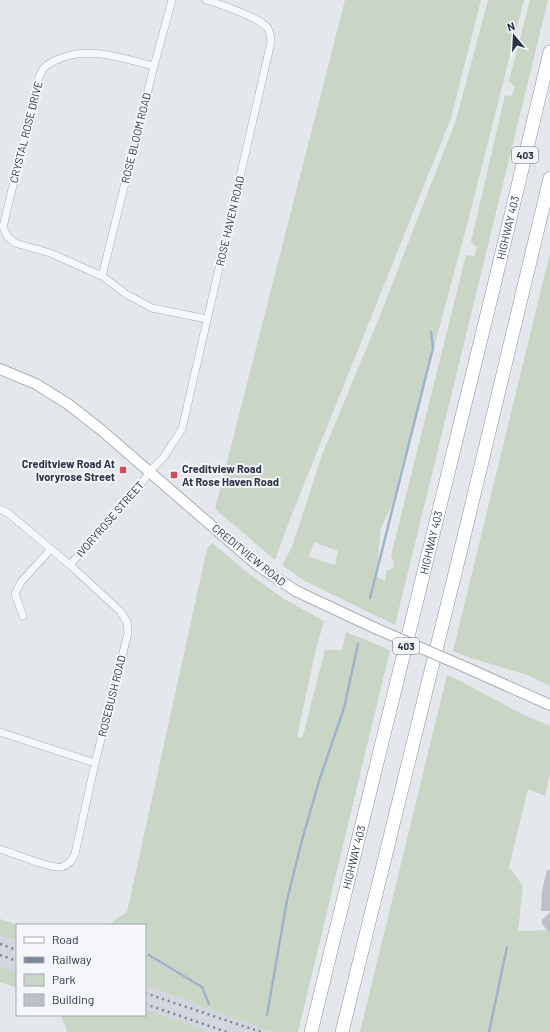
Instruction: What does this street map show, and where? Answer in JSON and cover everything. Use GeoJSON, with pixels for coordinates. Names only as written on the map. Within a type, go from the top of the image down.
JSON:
{"type":"FeatureCollection","features":[{"type":"Feature","properties":{"kind":"highway","name":"HIGHWAY 403"},"geometry":{"type":"LineString","coordinates":[[311,1032],[550,52]]}},
{"type":"Feature","properties":{"kind":"highway","name":"403"},"geometry":{"type":"LineString","coordinates":[[342,1032],[461,549],[550,178]]}},
{"type":"Feature","properties":{"kind":"main road","name":"CREDITVIEW ROAD"},"geometry":{"type":"LineString","coordinates":[[0,369],[36,384],[68,404],[100,429],[273,576],[296,591],[377,629],[550,705]]}},
{"type":"Feature","properties":{"kind":"street","name":"ROSE BLOOM ROAD"},"geometry":{"type":"LineString","coordinates":[[102,276],[154,66],[172,0]]}},
{"type":"Feature","properties":{"kind":"street","name":"ROSE HAVEN ROAD"},"geometry":{"type":"LineString","coordinates":[[150,472],[163,458],[182,429],[271,42],[270,33],[267,27],[223,5],[206,0]]}},
{"type":"Feature","properties":{"kind":"street","name":"CRYSTAL ROSE DRIVE"},"geometry":{"type":"LineString","coordinates":[[154,66],[104,54],[85,53],[65,56],[51,62],[42,70],[38,80],[3,227],[7,236],[15,243],[50,253],[102,276],[126,294],[152,308],[207,319]]}},
{"type":"Feature","properties":{"kind":"street","name":"IVORYROSE STREET"},"geometry":{"type":"LineString","coordinates":[[70,565],[139,488],[150,472]]}},
{"type":"Feature","properties":{"kind":"street","name":"ROSEBUSH ROAD"},"geometry":{"type":"LineString","coordinates":[[0,509],[8,513],[70,565],[120,611],[127,622],[128,633],[95,763],[75,854],[71,862],[62,867],[51,866],[0,849]]}},
{"type":"Feature","properties":{"kind":"street"},"geometry":{"type":"LineString","coordinates":[[22,616],[15,594],[21,582],[51,549]]}},
{"type":"Feature","properties":{"kind":"street"},"geometry":{"type":"LineString","coordinates":[[0,732],[95,763]]}},
{"type":"Feature","properties":{"kind":"shaded area"},"geometry":{"type":"Polygon","coordinates":[[[0,935],[16,940],[16,972],[0,966],[0,935]]]}},
{"type":"Feature","properties":{"kind":"shaded area"},"geometry":{"type":"Polygon","coordinates":[[[146,985],[272,1032],[210,1032],[146,1009],[146,985]]]}},
{"type":"Feature","properties":{"kind":"green space"},"geometry":{"type":"Polygon","coordinates":[[[345,0],[481,0],[451,118],[292,514],[275,560],[215,509],[345,0]]]}},
{"type":"Feature","properties":{"kind":"green space"},"geometry":{"type":"Polygon","coordinates":[[[488,0],[524,0],[467,225],[392,505],[381,528],[376,576],[385,581],[386,571],[393,568],[394,562],[391,556],[466,255],[474,256],[477,248],[471,242],[505,95],[512,96],[515,87],[509,81],[530,0],[548,0],[395,625],[305,581],[282,565],[292,547],[322,455],[379,318],[456,120],[488,0]],[[314,542],[309,557],[335,565],[338,551],[314,542]]]}},
{"type":"Feature","properties":{"kind":"green space"},"geometry":{"type":"Polygon","coordinates":[[[550,253],[550,686],[527,675],[453,651],[550,253]]]}},
{"type":"Feature","properties":{"kind":"green space"},"geometry":{"type":"Polygon","coordinates":[[[212,543],[248,573],[284,599],[324,621],[315,653],[297,737],[302,738],[304,732],[325,650],[342,650],[346,632],[390,650],[298,1032],[272,1032],[146,985],[146,924],[109,924],[127,912],[207,549],[212,543]]]}},
{"type":"Feature","properties":{"kind":"green space"},"geometry":{"type":"Polygon","coordinates":[[[447,675],[522,714],[550,726],[550,774],[545,796],[528,789],[509,867],[523,886],[518,931],[550,930],[550,1032],[360,1032],[447,675]]]}},
{"type":"Feature","properties":{"kind":"green space"},"geometry":{"type":"Polygon","coordinates":[[[0,919],[16,924],[16,940],[0,935],[0,919]]]}},
{"type":"Feature","properties":{"kind":"green space"},"geometry":{"type":"Polygon","coordinates":[[[0,966],[16,972],[16,988],[0,982],[0,966]]]}},
{"type":"Feature","properties":{"kind":"green space"},"geometry":{"type":"Polygon","coordinates":[[[146,1009],[210,1032],[67,1032],[61,1016],[146,1016],[146,1009]]]}},
{"type":"Feature","properties":{"kind":"building"},"geometry":{"type":"Polygon","coordinates":[[[547,870],[550,870],[550,911],[541,911],[542,891],[547,870]]]}},
{"type":"Feature","properties":{"kind":"building"},"geometry":{"type":"Polygon","coordinates":[[[550,912],[550,933],[542,924],[542,920],[550,912]]]}},
{"type":"Feature","properties":{"kind":"waterway"},"geometry":{"type":"LineString","coordinates":[[370,598],[433,348],[431,332]]}},
{"type":"Feature","properties":{"kind":"waterway"},"geometry":{"type":"LineString","coordinates":[[267,1015],[287,900],[320,778],[344,708],[358,644]]}},
{"type":"Feature","properties":{"kind":"waterway"},"geometry":{"type":"LineString","coordinates":[[489,1032],[507,947]]}},
{"type":"Feature","properties":{"kind":"waterway"},"geometry":{"type":"LineString","coordinates":[[149,955],[202,987],[209,1004]]}},
{"type":"Feature","properties":{"kind":"railway"},"geometry":{"type":"LineString","coordinates":[[0,944],[16,950]]}},
{"type":"Feature","properties":{"kind":"railway"},"geometry":{"type":"LineString","coordinates":[[0,955],[16,961]]}},
{"type":"Feature","properties":{"kind":"railway"},"geometry":{"type":"LineString","coordinates":[[146,993],[261,1032]]}},
{"type":"Feature","properties":{"kind":"railway"},"geometry":{"type":"LineString","coordinates":[[146,1004],[227,1032]]}},
{"type":"Feature","properties":{"kind":"place","name":"Creditview Road At Ivoryrose Street"},"geometry":{"type":"Point","coordinates":[123,470]}},
{"type":"Feature","properties":{"kind":"place","name":"Creditview Road At Rose Haven Road"},"geometry":{"type":"Point","coordinates":[174,475]}}]}
